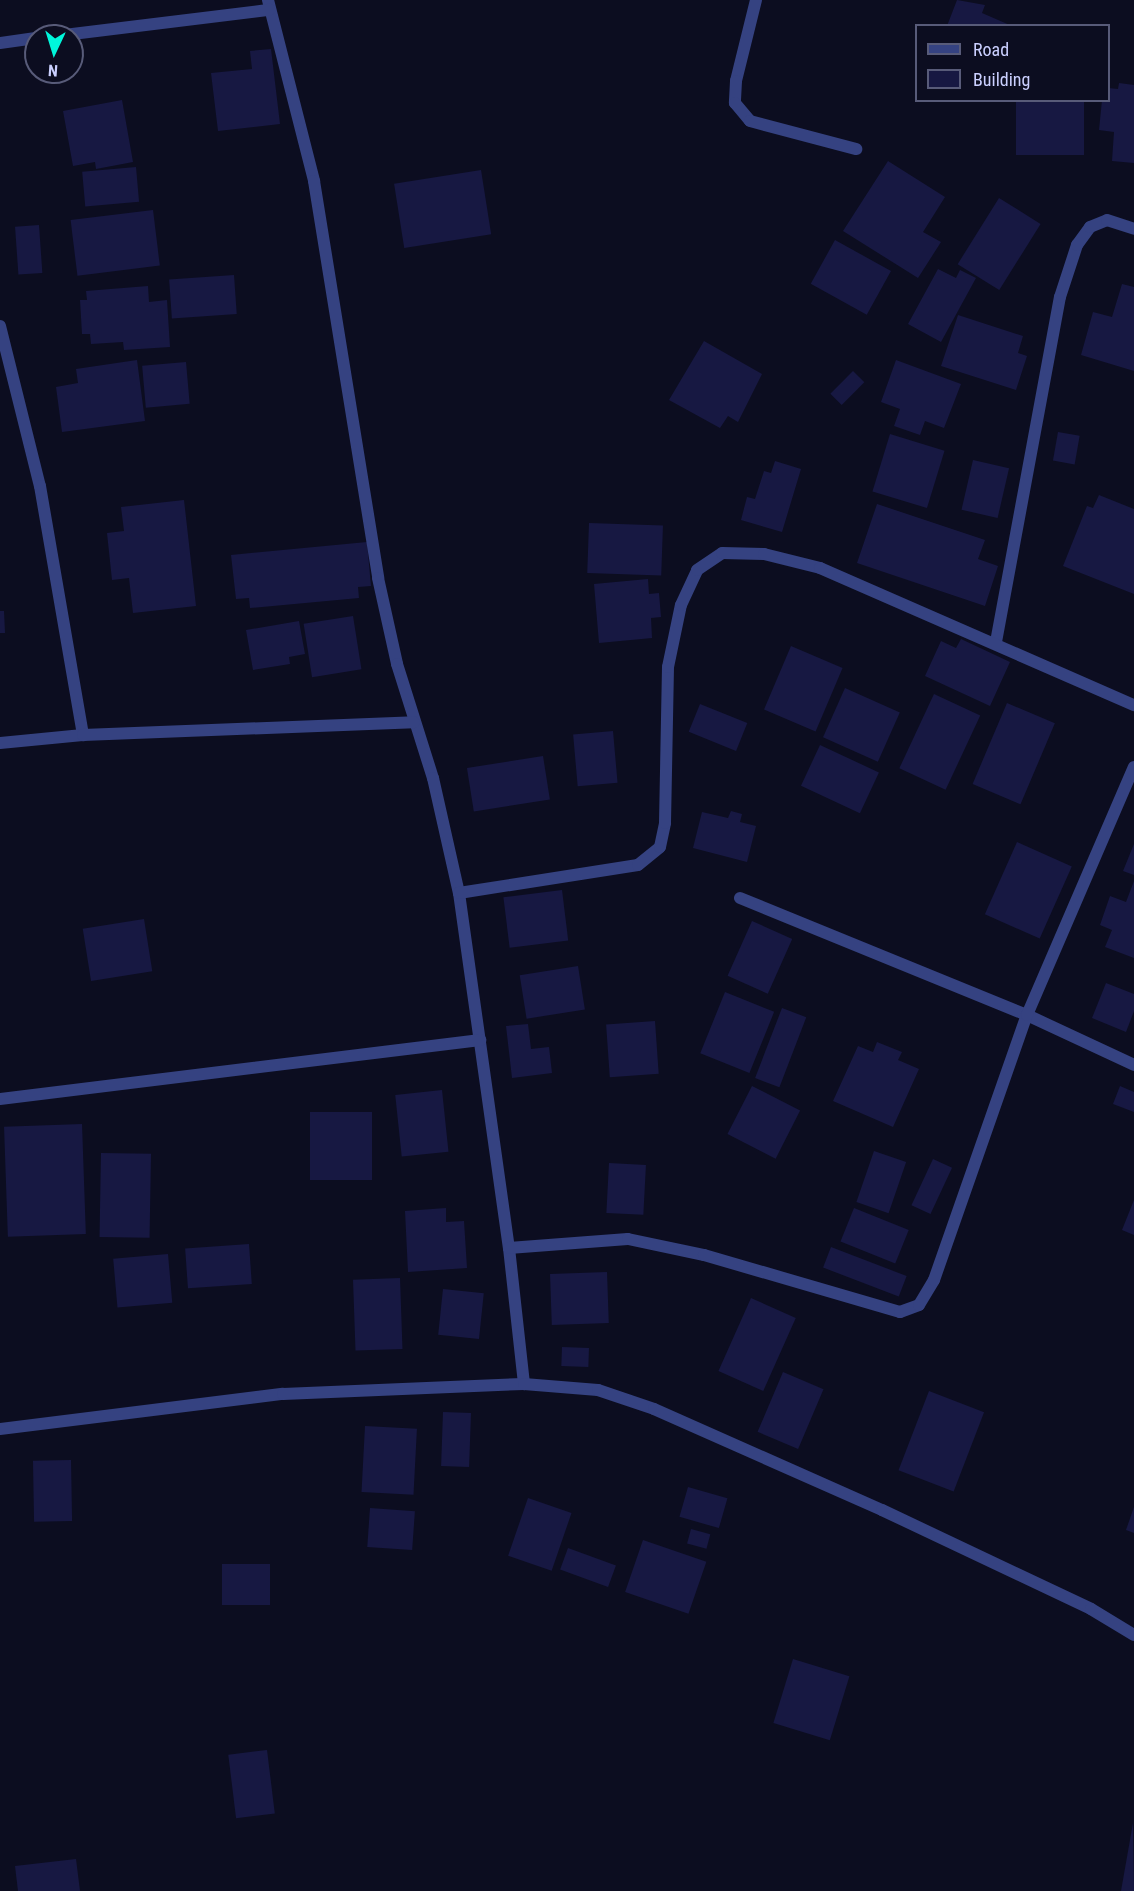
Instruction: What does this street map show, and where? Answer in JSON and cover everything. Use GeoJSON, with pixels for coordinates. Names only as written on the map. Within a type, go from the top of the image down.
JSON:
{"type":"FeatureCollection","features":[{"type":"Feature","properties":{"kind":"street"},"geometry":{"type":"LineString","coordinates":[[756,0],[736,81],[735,103],[750,121],[856,149]]}},
{"type":"Feature","properties":{"kind":"street"},"geometry":{"type":"LineString","coordinates":[[84,32],[269,5],[314,181],[378,578],[414,722],[433,778],[459,893],[510,1248],[524,1383]]}},
{"type":"Feature","properties":{"kind":"street"},"geometry":{"type":"LineString","coordinates":[[0,43],[24,40]]}},
{"type":"Feature","properties":{"kind":"street"},"geometry":{"type":"LineString","coordinates":[[996,642],[1060,297],[1077,244],[1090,226],[1107,220],[1134,229]]}},
{"type":"Feature","properties":{"kind":"street"},"geometry":{"type":"LineString","coordinates":[[0,326],[40,486],[83,735]]}},
{"type":"Feature","properties":{"kind":"street"},"geometry":{"type":"LineString","coordinates":[[459,893],[638,865],[660,847],[665,824],[668,667],[681,605],[697,570],[722,553],[764,554],[820,568],[996,642],[1134,705]]}},
{"type":"Feature","properties":{"kind":"street"},"geometry":{"type":"LineString","coordinates":[[0,743],[83,735],[414,722]]}},
{"type":"Feature","properties":{"kind":"street"},"geometry":{"type":"LineString","coordinates":[[510,1248],[628,1239],[704,1255],[900,1312],[919,1305],[934,1280],[1027,1016],[1134,767]]}},
{"type":"Feature","properties":{"kind":"street"},"geometry":{"type":"LineString","coordinates":[[740,898],[1027,1016],[1134,1065]]}},
{"type":"Feature","properties":{"kind":"street"},"geometry":{"type":"LineString","coordinates":[[0,1099],[480,1040]]}},
{"type":"Feature","properties":{"kind":"street"},"geometry":{"type":"LineString","coordinates":[[0,1429],[283,1394],[524,1383],[598,1390],[654,1409],[892,1515],[1091,1609],[1134,1635]]}},
{"type":"Feature","properties":{"kind":"building"},"geometry":{"type":"Polygon","coordinates":[[[957,0],[985,5],[982,13],[1007,24],[948,24],[957,0]]]}},
{"type":"Feature","properties":{"kind":"building"},"geometry":{"type":"Polygon","coordinates":[[[271,49],[280,124],[218,131],[211,73],[252,69],[250,51],[271,49]]]}},
{"type":"Feature","properties":{"kind":"building"},"geometry":{"type":"Polygon","coordinates":[[[1119,83],[1134,85],[1134,163],[1112,161],[1114,132],[1099,130],[1102,102],[1110,102],[1110,88],[1118,89],[1119,83]]]}},
{"type":"Feature","properties":{"kind":"building"},"geometry":{"type":"Polygon","coordinates":[[[122,100],[133,162],[96,169],[95,162],[73,166],[63,111],[122,100]]]}},
{"type":"Feature","properties":{"kind":"building"},"geometry":{"type":"Polygon","coordinates":[[[1016,102],[1084,102],[1084,155],[1016,155],[1016,102]]]}},
{"type":"Feature","properties":{"kind":"building"},"geometry":{"type":"Polygon","coordinates":[[[888,161],[945,197],[923,232],[941,242],[918,278],[843,231],[888,161]]]}},
{"type":"Feature","properties":{"kind":"building"},"geometry":{"type":"Polygon","coordinates":[[[136,167],[139,202],[85,207],[82,172],[136,167]]]}},
{"type":"Feature","properties":{"kind":"building"},"geometry":{"type":"Polygon","coordinates":[[[481,170],[491,234],[404,248],[394,184],[481,170]]]}},
{"type":"Feature","properties":{"kind":"building"},"geometry":{"type":"Polygon","coordinates":[[[999,198],[1041,224],[999,290],[958,264],[999,198]]]}},
{"type":"Feature","properties":{"kind":"building"},"geometry":{"type":"Polygon","coordinates":[[[153,210],[160,266],[77,276],[71,220],[153,210]]]}},
{"type":"Feature","properties":{"kind":"building"},"geometry":{"type":"Polygon","coordinates":[[[39,225],[42,273],[18,275],[15,227],[39,225]]]}},
{"type":"Feature","properties":{"kind":"building"},"geometry":{"type":"Polygon","coordinates":[[[835,240],[891,271],[867,315],[811,284],[835,240]]]}},
{"type":"Feature","properties":{"kind":"building"},"geometry":{"type":"Polygon","coordinates":[[[938,269],[956,278],[960,270],[976,278],[941,342],[908,324],[938,269]]]}},
{"type":"Feature","properties":{"kind":"building"},"geometry":{"type":"Polygon","coordinates":[[[234,275],[237,314],[172,318],[169,280],[234,275]]]}},
{"type":"Feature","properties":{"kind":"building"},"geometry":{"type":"Polygon","coordinates":[[[1122,284],[1134,287],[1134,371],[1081,355],[1093,312],[1112,317],[1122,284]]]}},
{"type":"Feature","properties":{"kind":"building"},"geometry":{"type":"Polygon","coordinates":[[[148,286],[149,302],[167,300],[170,347],[124,350],[123,342],[91,344],[90,334],[82,334],[80,300],[87,300],[86,291],[148,286]]]}},
{"type":"Feature","properties":{"kind":"building"},"geometry":{"type":"Polygon","coordinates":[[[958,315],[1023,336],[1018,353],[1027,356],[1016,390],[941,366],[958,315]]]}},
{"type":"Feature","properties":{"kind":"building"},"geometry":{"type":"Polygon","coordinates":[[[704,341],[762,374],[738,422],[728,416],[720,428],[669,400],[704,341]]]}},
{"type":"Feature","properties":{"kind":"building"},"geometry":{"type":"Polygon","coordinates":[[[137,360],[145,421],[62,432],[56,387],[78,383],[76,369],[137,360]]]}},
{"type":"Feature","properties":{"kind":"building"},"geometry":{"type":"Polygon","coordinates":[[[896,360],[961,384],[944,428],[925,421],[920,435],[894,426],[900,409],[881,402],[896,360]]]}},
{"type":"Feature","properties":{"kind":"building"},"geometry":{"type":"Polygon","coordinates":[[[186,362],[190,404],[146,408],[142,366],[186,362]]]}},
{"type":"Feature","properties":{"kind":"building"},"geometry":{"type":"Polygon","coordinates":[[[853,371],[864,382],[842,405],[830,394],[853,371]]]}},
{"type":"Feature","properties":{"kind":"building"},"geometry":{"type":"Polygon","coordinates":[[[1058,432],[1080,436],[1075,464],[1053,461],[1058,432]]]}},
{"type":"Feature","properties":{"kind":"building"},"geometry":{"type":"Polygon","coordinates":[[[890,434],[945,451],[927,508],[872,491],[890,434]]]}},
{"type":"Feature","properties":{"kind":"building"},"geometry":{"type":"Polygon","coordinates":[[[973,460],[1009,468],[998,518],[962,510],[973,460]]]}},
{"type":"Feature","properties":{"kind":"building"},"geometry":{"type":"Polygon","coordinates":[[[775,461],[801,469],[782,532],[741,520],[747,497],[755,499],[764,471],[771,473],[775,461]]]}},
{"type":"Feature","properties":{"kind":"building"},"geometry":{"type":"Polygon","coordinates":[[[1099,495],[1134,509],[1134,594],[1063,566],[1087,506],[1093,508],[1099,495]]]}},
{"type":"Feature","properties":{"kind":"building"},"geometry":{"type":"Polygon","coordinates":[[[184,500],[196,606],[133,613],[129,578],[112,580],[107,533],[124,531],[121,507],[184,500]]]}},
{"type":"Feature","properties":{"kind":"building"},"geometry":{"type":"Polygon","coordinates":[[[877,504],[985,540],[978,559],[998,566],[985,606],[857,563],[877,504]]]}},
{"type":"Feature","properties":{"kind":"building"},"geometry":{"type":"Polygon","coordinates":[[[589,523],[663,526],[661,576],[587,573],[589,523]]]}},
{"type":"Feature","properties":{"kind":"building"},"geometry":{"type":"Polygon","coordinates":[[[367,542],[371,586],[358,587],[359,598],[250,608],[249,598],[236,599],[231,555],[367,542]]]}},
{"type":"Feature","properties":{"kind":"building"},"geometry":{"type":"Polygon","coordinates":[[[648,579],[649,594],[659,593],[661,617],[651,618],[652,638],[599,643],[594,584],[648,579]]]}},
{"type":"Feature","properties":{"kind":"building"},"geometry":{"type":"Polygon","coordinates":[[[0,611],[4,611],[5,633],[0,633],[0,611]]]}},
{"type":"Feature","properties":{"kind":"building"},"geometry":{"type":"Polygon","coordinates":[[[353,616],[361,669],[312,677],[304,624],[353,616]]]}},
{"type":"Feature","properties":{"kind":"building"},"geometry":{"type":"Polygon","coordinates":[[[299,621],[305,654],[289,657],[290,664],[253,670],[246,630],[299,621]]]}},
{"type":"Feature","properties":{"kind":"building"},"geometry":{"type":"Polygon","coordinates":[[[961,639],[1010,662],[990,706],[925,676],[941,641],[956,648],[961,639]]]}},
{"type":"Feature","properties":{"kind":"building"},"geometry":{"type":"Polygon","coordinates":[[[791,646],[843,668],[816,731],[764,710],[791,646]]]}},
{"type":"Feature","properties":{"kind":"building"},"geometry":{"type":"Polygon","coordinates":[[[845,688],[900,712],[878,762],[823,737],[845,688]]]}},
{"type":"Feature","properties":{"kind":"building"},"geometry":{"type":"Polygon","coordinates":[[[934,694],[980,716],[946,790],[899,768],[934,694]]]}},
{"type":"Feature","properties":{"kind":"building"},"geometry":{"type":"Polygon","coordinates":[[[1007,703],[1055,723],[1020,804],[973,784],[1007,703]]]}},
{"type":"Feature","properties":{"kind":"building"},"geometry":{"type":"Polygon","coordinates":[[[700,704],[747,723],[736,751],[689,732],[700,704]]]}},
{"type":"Feature","properties":{"kind":"building"},"geometry":{"type":"Polygon","coordinates":[[[613,731],[618,783],[578,786],[573,734],[613,731]]]}},
{"type":"Feature","properties":{"kind":"building"},"geometry":{"type":"Polygon","coordinates":[[[820,745],[879,772],[860,813],[801,786],[820,745]]]}},
{"type":"Feature","properties":{"kind":"building"},"geometry":{"type":"Polygon","coordinates":[[[543,756],[550,799],[474,812],[467,768],[543,756]]]}},
{"type":"Feature","properties":{"kind":"building"},"geometry":{"type":"Polygon","coordinates":[[[731,811],[742,814],[740,822],[756,826],[747,862],[693,848],[702,812],[728,818],[731,811]]]}},
{"type":"Feature","properties":{"kind":"building"},"geometry":{"type":"Polygon","coordinates":[[[1017,842],[1072,866],[1040,939],[985,914],[1017,842]]]}},
{"type":"Feature","properties":{"kind":"building"},"geometry":{"type":"Polygon","coordinates":[[[1134,844],[1134,875],[1123,871],[1134,844]]]}},
{"type":"Feature","properties":{"kind":"building"},"geometry":{"type":"Polygon","coordinates":[[[1134,881],[1134,958],[1105,947],[1112,930],[1100,925],[1110,896],[1126,902],[1134,881]]]}},
{"type":"Feature","properties":{"kind":"building"},"geometry":{"type":"Polygon","coordinates":[[[562,890],[568,941],[510,948],[503,897],[562,890]]]}},
{"type":"Feature","properties":{"kind":"building"},"geometry":{"type":"Polygon","coordinates":[[[144,919],[152,971],[91,981],[83,929],[144,919]]]}},
{"type":"Feature","properties":{"kind":"building"},"geometry":{"type":"Polygon","coordinates":[[[752,921],[792,939],[768,994],[728,976],[752,921]]]}},
{"type":"Feature","properties":{"kind":"building"},"geometry":{"type":"Polygon","coordinates":[[[578,966],[585,1009],[527,1019],[520,975],[578,966]]]}},
{"type":"Feature","properties":{"kind":"building"},"geometry":{"type":"Polygon","coordinates":[[[1106,983],[1134,994],[1134,1011],[1126,1032],[1092,1018],[1106,983]]]}},
{"type":"Feature","properties":{"kind":"building"},"geometry":{"type":"Polygon","coordinates":[[[725,992],[774,1012],[749,1073],[700,1053],[725,992]]]}},
{"type":"Feature","properties":{"kind":"building"},"geometry":{"type":"Polygon","coordinates":[[[782,1008],[806,1017],[779,1087],[755,1078],[782,1008]]]}},
{"type":"Feature","properties":{"kind":"building"},"geometry":{"type":"Polygon","coordinates":[[[655,1021],[659,1074],[610,1077],[606,1024],[655,1021]]]}},
{"type":"Feature","properties":{"kind":"building"},"geometry":{"type":"Polygon","coordinates":[[[528,1024],[531,1049],[549,1047],[552,1073],[512,1078],[506,1026],[528,1024]]]}},
{"type":"Feature","properties":{"kind":"building"},"geometry":{"type":"Polygon","coordinates":[[[877,1042],[902,1052],[898,1060],[919,1069],[893,1127],[833,1101],[858,1046],[873,1052],[877,1042]]]}},
{"type":"Feature","properties":{"kind":"building"},"geometry":{"type":"Polygon","coordinates":[[[752,1086],[800,1111],[776,1159],[727,1134],[752,1086]]]}},
{"type":"Feature","properties":{"kind":"building"},"geometry":{"type":"Polygon","coordinates":[[[1120,1086],[1134,1092],[1134,1112],[1113,1104],[1120,1086]]]}},
{"type":"Feature","properties":{"kind":"building"},"geometry":{"type":"Polygon","coordinates":[[[442,1090],[448,1152],[402,1157],[395,1095],[442,1090]]]}},
{"type":"Feature","properties":{"kind":"building"},"geometry":{"type":"Polygon","coordinates":[[[310,1112],[372,1112],[372,1180],[310,1180],[310,1112]]]}},
{"type":"Feature","properties":{"kind":"building"},"geometry":{"type":"Polygon","coordinates":[[[82,1124],[86,1234],[8,1237],[4,1127],[82,1124]]]}},
{"type":"Feature","properties":{"kind":"building"},"geometry":{"type":"Polygon","coordinates":[[[874,1151],[906,1162],[889,1213],[856,1202],[874,1151]]]}},
{"type":"Feature","properties":{"kind":"building"},"geometry":{"type":"Polygon","coordinates":[[[101,1153],[151,1154],[150,1238],[100,1237],[101,1153]]]}},
{"type":"Feature","properties":{"kind":"building"},"geometry":{"type":"Polygon","coordinates":[[[933,1159],[952,1168],[930,1214],[911,1205],[933,1159]]]}},
{"type":"Feature","properties":{"kind":"building"},"geometry":{"type":"Polygon","coordinates":[[[609,1163],[646,1165],[643,1215],[606,1213],[609,1163]]]}},
{"type":"Feature","properties":{"kind":"building"},"geometry":{"type":"Polygon","coordinates":[[[1134,1200],[1134,1235],[1122,1230],[1134,1200]]]}},
{"type":"Feature","properties":{"kind":"building"},"geometry":{"type":"Polygon","coordinates":[[[446,1208],[446,1222],[464,1221],[467,1268],[408,1272],[405,1211],[446,1208]]]}},
{"type":"Feature","properties":{"kind":"building"},"geometry":{"type":"Polygon","coordinates":[[[854,1208],[909,1230],[895,1263],[841,1241],[854,1208]]]}},
{"type":"Feature","properties":{"kind":"building"},"geometry":{"type":"Polygon","coordinates":[[[249,1244],[252,1284],[188,1288],[185,1248],[249,1244]]]}},
{"type":"Feature","properties":{"kind":"building"},"geometry":{"type":"Polygon","coordinates":[[[831,1247],[907,1276],[899,1297],[823,1268],[831,1247]]]}},
{"type":"Feature","properties":{"kind":"building"},"geometry":{"type":"Polygon","coordinates":[[[168,1254],[172,1303],[117,1308],[113,1259],[168,1254]]]}},
{"type":"Feature","properties":{"kind":"building"},"geometry":{"type":"Polygon","coordinates":[[[607,1272],[609,1323],[552,1325],[550,1274],[607,1272]]]}},
{"type":"Feature","properties":{"kind":"building"},"geometry":{"type":"Polygon","coordinates":[[[400,1278],[402,1349],[356,1351],[353,1280],[400,1278]]]}},
{"type":"Feature","properties":{"kind":"building"},"geometry":{"type":"Polygon","coordinates":[[[443,1289],[484,1293],[479,1339],[438,1335],[443,1289]]]}},
{"type":"Feature","properties":{"kind":"building"},"geometry":{"type":"Polygon","coordinates":[[[751,1298],[796,1318],[763,1391],[718,1371],[751,1298]]]}},
{"type":"Feature","properties":{"kind":"building"},"geometry":{"type":"Polygon","coordinates":[[[562,1347],[589,1348],[588,1367],[561,1366],[562,1347]]]}},
{"type":"Feature","properties":{"kind":"building"},"geometry":{"type":"Polygon","coordinates":[[[783,1372],[824,1389],[798,1449],[758,1432],[783,1372]]]}},
{"type":"Feature","properties":{"kind":"building"},"geometry":{"type":"Polygon","coordinates":[[[929,1391],[984,1412],[954,1491],[899,1470],[929,1391]]]}},
{"type":"Feature","properties":{"kind":"building"},"geometry":{"type":"Polygon","coordinates":[[[443,1412],[471,1413],[469,1467],[441,1466],[443,1412]]]}},
{"type":"Feature","properties":{"kind":"building"},"geometry":{"type":"Polygon","coordinates":[[[365,1426],[417,1429],[413,1495],[362,1492],[365,1426]]]}},
{"type":"Feature","properties":{"kind":"building"},"geometry":{"type":"Polygon","coordinates":[[[71,1460],[72,1521],[34,1522],[33,1461],[71,1460]]]}},
{"type":"Feature","properties":{"kind":"building"},"geometry":{"type":"Polygon","coordinates":[[[688,1487],[727,1498],[719,1528],[679,1517],[688,1487]]]}},
{"type":"Feature","properties":{"kind":"building"},"geometry":{"type":"Polygon","coordinates":[[[528,1498],[571,1513],[552,1571],[508,1556],[528,1498]]]}},
{"type":"Feature","properties":{"kind":"building"},"geometry":{"type":"Polygon","coordinates":[[[1134,1507],[1134,1533],[1126,1530],[1134,1507]]]}},
{"type":"Feature","properties":{"kind":"building"},"geometry":{"type":"Polygon","coordinates":[[[370,1508],[415,1511],[412,1550],[367,1547],[370,1508]]]}},
{"type":"Feature","properties":{"kind":"building"},"geometry":{"type":"Polygon","coordinates":[[[691,1529],[710,1534],[706,1549],[687,1543],[691,1529]]]}},
{"type":"Feature","properties":{"kind":"building"},"geometry":{"type":"Polygon","coordinates":[[[643,1540],[706,1562],[688,1614],[625,1592],[643,1540]]]}},
{"type":"Feature","properties":{"kind":"building"},"geometry":{"type":"Polygon","coordinates":[[[568,1548],[616,1565],[608,1587],[560,1570],[568,1548]]]}},
{"type":"Feature","properties":{"kind":"building"},"geometry":{"type":"Polygon","coordinates":[[[222,1564],[270,1564],[270,1605],[222,1605],[222,1564]]]}},
{"type":"Feature","properties":{"kind":"building"},"geometry":{"type":"Polygon","coordinates":[[[793,1659],[849,1676],[830,1740],[773,1723],[793,1659]]]}},
{"type":"Feature","properties":{"kind":"building"},"geometry":{"type":"Polygon","coordinates":[[[267,1750],[275,1814],[236,1818],[228,1755],[267,1750]]]}},
{"type":"Feature","properties":{"kind":"building"},"geometry":{"type":"Polygon","coordinates":[[[1133,1823],[1134,1891],[1121,1891],[1133,1823]]]}},
{"type":"Feature","properties":{"kind":"building"},"geometry":{"type":"Polygon","coordinates":[[[76,1859],[80,1891],[18,1891],[15,1866],[76,1859]]]}}]}
